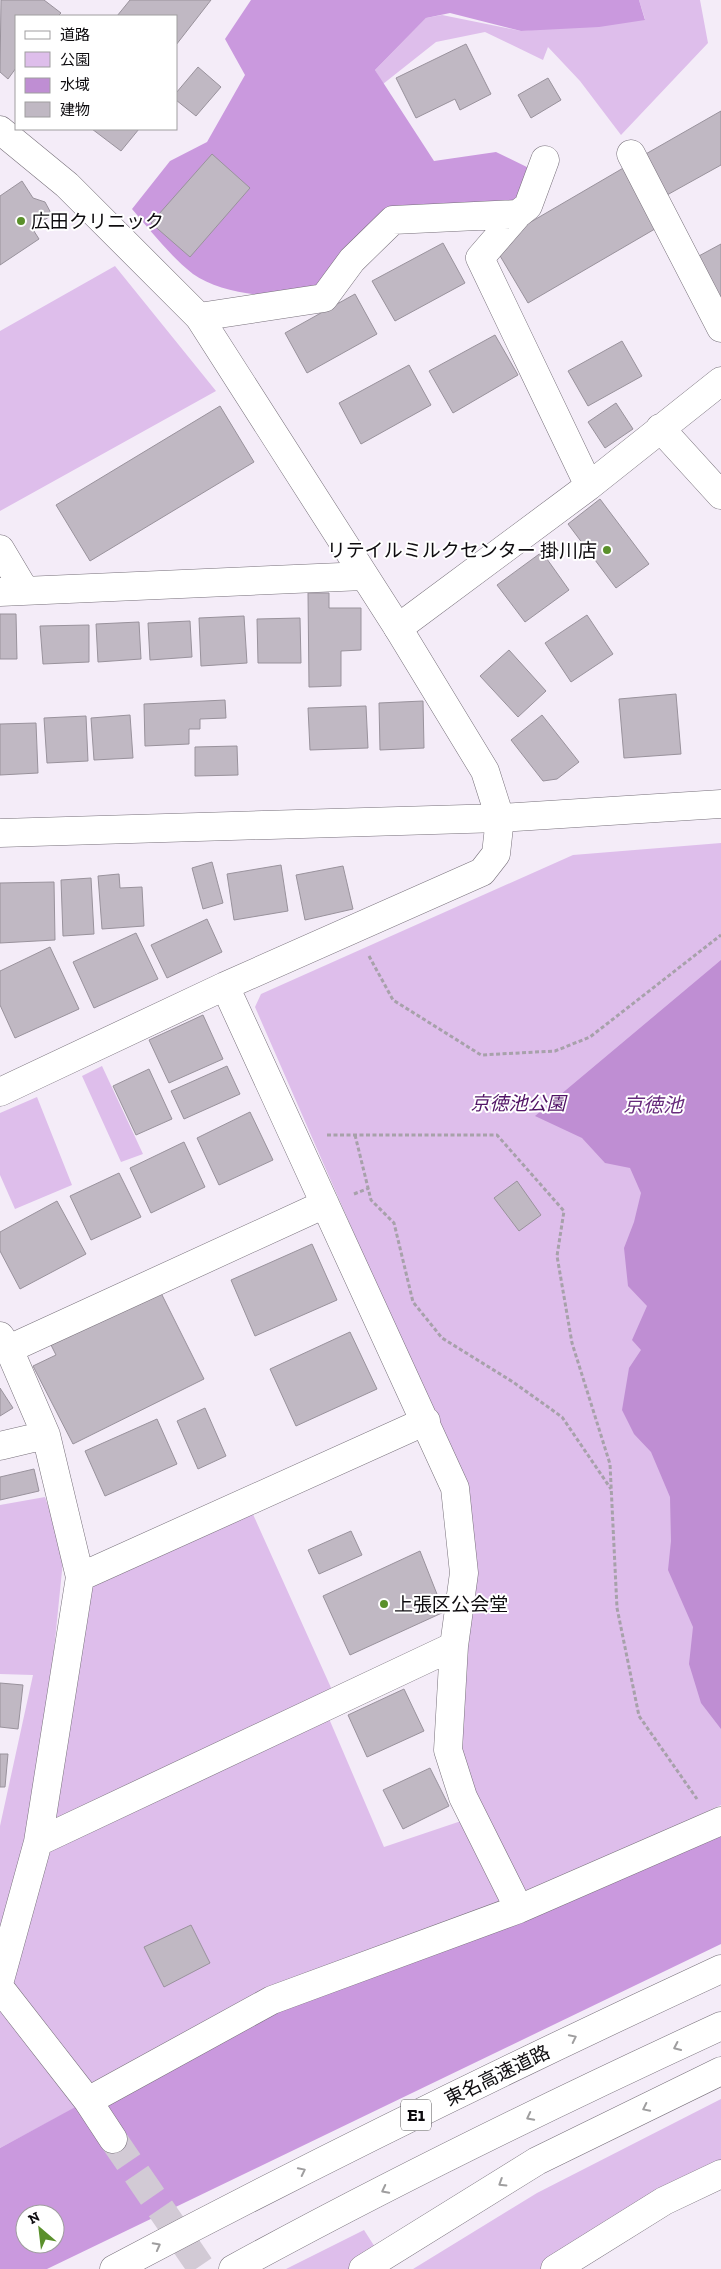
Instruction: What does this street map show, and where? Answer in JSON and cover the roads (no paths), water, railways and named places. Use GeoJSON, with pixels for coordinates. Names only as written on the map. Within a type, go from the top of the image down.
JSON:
{"type":"FeatureCollection","features":[{"type":"Feature","properties":{"kind":"main road"},"geometry":{"type":"LineString","coordinates":[[0,130],[66,185],[199,318],[398,628],[485,771],[500,818],[496,854],[482,872],[225,986],[0,1092]]}},
{"type":"Feature","properties":{"kind":"main road"},"geometry":{"type":"LineString","coordinates":[[631,154],[721,328]]}},
{"type":"Feature","properties":{"kind":"main road"},"geometry":{"type":"LineString","coordinates":[[545,160],[528,206],[518,214],[480,258],[589,486]]}},
{"type":"Feature","properties":{"kind":"main road"},"geometry":{"type":"LineString","coordinates":[[199,318],[324,298],[352,260],[393,220],[518,214]]}},
{"type":"Feature","properties":{"kind":"main road"},"geometry":{"type":"LineString","coordinates":[[398,628],[589,486],[721,381]]}},
{"type":"Feature","properties":{"kind":"main road"},"geometry":{"type":"LineString","coordinates":[[660,428],[721,495]]}},
{"type":"Feature","properties":{"kind":"main road"},"geometry":{"type":"LineString","coordinates":[[0,549],[12,592],[364,576]]}},
{"type":"Feature","properties":{"kind":"main road"},"geometry":{"type":"LineString","coordinates":[[0,833],[500,818],[721,804]]}},
{"type":"Feature","properties":{"kind":"main road"},"geometry":{"type":"LineString","coordinates":[[225,986],[426,1421],[455,1488],[464,1573],[454,1646],[448,1750],[463,1796],[518,1909]]}},
{"type":"Feature","properties":{"kind":"main road"},"geometry":{"type":"LineString","coordinates":[[0,1980],[38,1842],[80,1577],[46,1435],[4,1342],[325,1204]]}},
{"type":"Feature","properties":{"kind":"main road"},"geometry":{"type":"LineString","coordinates":[[80,1577],[426,1421]]}},
{"type":"Feature","properties":{"kind":"main road"},"geometry":{"type":"LineString","coordinates":[[0,1446],[46,1435]]}},
{"type":"Feature","properties":{"kind":"main road"},"geometry":{"type":"LineString","coordinates":[[38,1842],[454,1646]]}},
{"type":"Feature","properties":{"kind":"main road"},"geometry":{"type":"LineString","coordinates":[[88,2101],[272,2000],[518,1909],[711,1813]]}},
{"type":"Feature","properties":{"kind":"main road","name":"東名高速道路"},"geometry":{"type":"LineString","coordinates":[[114,2269],[262,2191],[587,2031],[721,1969]]}},
{"type":"Feature","properties":{"kind":"main road"},"geometry":{"type":"LineString","coordinates":[[0,1988],[88,2101],[113,2139]]}},
{"type":"Feature","properties":{"kind":"main road"},"geometry":{"type":"LineString","coordinates":[[233,2269],[289,2238],[611,2077],[721,2026]]}},
{"type":"Feature","properties":{"kind":"main road"},"geometry":{"type":"LineString","coordinates":[[363,2269],[537,2161],[721,2071]]}},
{"type":"Feature","properties":{"kind":"main road"},"geometry":{"type":"LineString","coordinates":[[555,2269],[664,2201],[721,2174]]}},
{"type":"Feature","properties":{"kind":"water","name":"京徳池"},"geometry":{"type":"Polygon","coordinates":[[[721,960],[721,1729],[701,1703],[689,1664],[693,1627],[668,1570],[671,1541],[670,1497],[651,1452],[634,1434],[622,1410],[629,1368],[641,1350],[632,1340],[647,1306],[628,1286],[624,1248],[634,1222],[641,1193],[630,1168],[605,1163],[582,1138],[535,1116],[721,960]]]}},
{"type":"Feature","properties":{"kind":"tunnel"},"geometry":{"type":"LineString","coordinates":[[113,2139],[202,2269]]}},
{"type":"Feature","properties":{"kind":"place","name":"広田クリニック"},"geometry":{"type":"Point","coordinates":[21,221]}},
{"type":"Feature","properties":{"kind":"place","name":"リテイルミルクセンター 掛川店"},"geometry":{"type":"Point","coordinates":[607,550]}},
{"type":"Feature","properties":{"kind":"place","name":"上張区公会堂"},"geometry":{"type":"Point","coordinates":[384,1604]}},
{"type":"Feature","properties":{"kind":"park label","name":"京徳池公園"},"geometry":{"type":"Point","coordinates":[518,1103]}}]}
